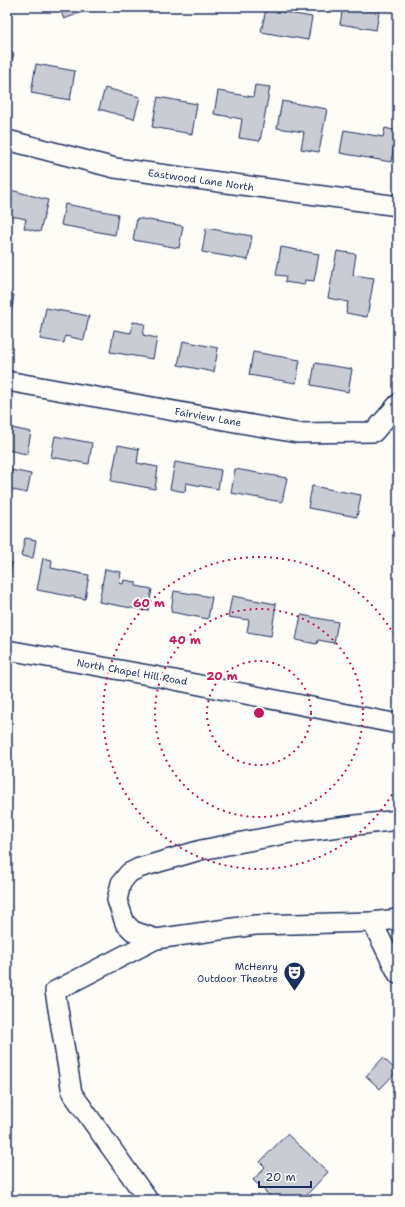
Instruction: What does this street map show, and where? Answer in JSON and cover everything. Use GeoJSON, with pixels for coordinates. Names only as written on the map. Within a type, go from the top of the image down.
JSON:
{"type":"FeatureCollection","features":[{"type":"Feature","properties":{"kind":"street","name":"Eastwood Lane North"},"geometry":{"type":"LineString","coordinates":[[7,140],[115,168],[398,206]]}},
{"type":"Feature","properties":{"kind":"street","name":"Fairview Lane"},"geometry":{"type":"LineString","coordinates":[[7,381],[297,433],[374,432],[398,404]]}},
{"type":"Feature","properties":{"kind":"street","name":"North Chapel Hill Road"},"geometry":{"type":"LineString","coordinates":[[7,650],[154,676],[398,724]]}},
{"type":"Feature","properties":{"kind":"street"},"geometry":{"type":"LineString","coordinates":[[156,939],[133,931],[125,923],[117,900],[121,883],[129,873],[139,868],[201,850],[290,833],[398,820]]}},
{"type":"Feature","properties":{"kind":"street"},"geometry":{"type":"LineString","coordinates":[[148,1200],[72,1093],[54,991],[156,939],[255,924],[372,922],[398,919]]}},
{"type":"Feature","properties":{"kind":"street"},"geometry":{"type":"LineString","coordinates":[[372,922],[398,974]]}},
{"type":"Feature","properties":{"kind":"building"},"geometry":{"type":"Polygon","coordinates":[[[59,7],[96,7],[64,19],[59,7]]]}},
{"type":"Feature","properties":{"kind":"building"},"geometry":{"type":"Polygon","coordinates":[[[343,7],[380,8],[376,30],[340,24],[343,7]]]}},
{"type":"Feature","properties":{"kind":"building"},"geometry":{"type":"Polygon","coordinates":[[[397,8],[398,26],[394,26],[397,8]]]}},
{"type":"Feature","properties":{"kind":"building"},"geometry":{"type":"Polygon","coordinates":[[[266,9],[312,17],[308,40],[261,32],[266,9]]]}},
{"type":"Feature","properties":{"kind":"building"},"geometry":{"type":"Polygon","coordinates":[[[7,52],[14,54],[7,76],[7,52]]]}},
{"type":"Feature","properties":{"kind":"building"},"geometry":{"type":"Polygon","coordinates":[[[36,64],[75,71],[70,100],[31,93],[36,64]]]}},
{"type":"Feature","properties":{"kind":"building"},"geometry":{"type":"Polygon","coordinates":[[[255,85],[270,87],[260,141],[239,138],[242,119],[214,114],[218,91],[253,97],[255,85]]]}},
{"type":"Feature","properties":{"kind":"building"},"geometry":{"type":"Polygon","coordinates":[[[105,88],[140,97],[134,119],[99,109],[105,88]]]}},
{"type":"Feature","properties":{"kind":"building"},"geometry":{"type":"Polygon","coordinates":[[[158,97],[197,104],[192,134],[152,127],[158,97]]]}},
{"type":"Feature","properties":{"kind":"building"},"geometry":{"type":"Polygon","coordinates":[[[282,101],[327,109],[319,152],[301,149],[304,132],[277,128],[282,101]]]}},
{"type":"Feature","properties":{"kind":"building"},"geometry":{"type":"Polygon","coordinates":[[[385,128],[397,131],[391,162],[340,153],[344,130],[383,137],[385,128]]]}},
{"type":"Feature","properties":{"kind":"building"},"geometry":{"type":"Polygon","coordinates":[[[7,189],[48,200],[40,232],[24,228],[26,219],[7,215],[7,189]]]}},
{"type":"Feature","properties":{"kind":"building"},"geometry":{"type":"Polygon","coordinates":[[[65,204],[118,214],[115,235],[61,225],[65,204]]]}},
{"type":"Feature","properties":{"kind":"building"},"geometry":{"type":"Polygon","coordinates":[[[137,218],[183,226],[179,248],[133,240],[137,218]]]}},
{"type":"Feature","properties":{"kind":"building"},"geometry":{"type":"Polygon","coordinates":[[[206,228],[252,236],[248,260],[202,252],[206,228]]]}},
{"type":"Feature","properties":{"kind":"building"},"geometry":{"type":"Polygon","coordinates":[[[281,247],[319,254],[314,281],[305,280],[304,285],[285,282],[286,276],[276,275],[281,247]]]}},
{"type":"Feature","properties":{"kind":"building"},"geometry":{"type":"Polygon","coordinates":[[[337,251],[356,254],[353,275],[374,278],[367,317],[346,313],[348,302],[328,298],[337,251]]]}},
{"type":"Feature","properties":{"kind":"building"},"geometry":{"type":"Polygon","coordinates":[[[7,294],[14,295],[8,332],[7,332],[7,294]]]}},
{"type":"Feature","properties":{"kind":"building"},"geometry":{"type":"Polygon","coordinates":[[[46,308],[89,316],[84,340],[65,336],[64,343],[40,339],[46,308]]]}},
{"type":"Feature","properties":{"kind":"building"},"geometry":{"type":"Polygon","coordinates":[[[133,322],[145,324],[143,335],[157,338],[153,359],[110,352],[114,330],[131,333],[133,322]]]}},
{"type":"Feature","properties":{"kind":"building"},"geometry":{"type":"Polygon","coordinates":[[[183,341],[218,348],[214,372],[178,365],[183,341]]]}},
{"type":"Feature","properties":{"kind":"building"},"geometry":{"type":"Polygon","coordinates":[[[253,352],[300,360],[296,383],[249,375],[253,352]]]}},
{"type":"Feature","properties":{"kind":"building"},"geometry":{"type":"Polygon","coordinates":[[[315,363],[352,369],[348,392],[311,385],[315,363]]]}},
{"type":"Feature","properties":{"kind":"building"},"geometry":{"type":"Polygon","coordinates":[[[7,427],[31,432],[27,454],[7,450],[7,427]]]}},
{"type":"Feature","properties":{"kind":"building"},"geometry":{"type":"Polygon","coordinates":[[[55,436],[92,443],[89,464],[51,457],[55,436]]]}},
{"type":"Feature","properties":{"kind":"building"},"geometry":{"type":"Polygon","coordinates":[[[118,445],[139,449],[137,463],[158,467],[155,489],[111,481],[118,445]]]}},
{"type":"Feature","properties":{"kind":"building"},"geometry":{"type":"Polygon","coordinates":[[[175,462],[221,470],[218,489],[186,483],[185,492],[170,489],[175,462]]]}},
{"type":"Feature","properties":{"kind":"building"},"geometry":{"type":"Polygon","coordinates":[[[235,469],[287,478],[282,502],[231,493],[235,469]]]}},
{"type":"Feature","properties":{"kind":"building"},"geometry":{"type":"Polygon","coordinates":[[[11,470],[31,474],[27,493],[8,489],[11,470]]]}},
{"type":"Feature","properties":{"kind":"building"},"geometry":{"type":"Polygon","coordinates":[[[312,486],[361,495],[357,517],[308,508],[312,486]]]}},
{"type":"Feature","properties":{"kind":"building"},"geometry":{"type":"Polygon","coordinates":[[[25,538],[36,540],[33,558],[21,556],[25,538]]]}},
{"type":"Feature","properties":{"kind":"building"},"geometry":{"type":"Polygon","coordinates":[[[43,558],[52,560],[51,568],[89,575],[85,599],[37,590],[43,558]]]}},
{"type":"Feature","properties":{"kind":"building"},"geometry":{"type":"Polygon","coordinates":[[[7,562],[12,563],[8,586],[7,586],[7,562]]]}},
{"type":"Feature","properties":{"kind":"building"},"geometry":{"type":"Polygon","coordinates":[[[105,569],[121,572],[119,583],[123,584],[124,580],[136,582],[136,586],[152,589],[148,611],[99,602],[105,569]]]}},
{"type":"Feature","properties":{"kind":"building"},"geometry":{"type":"Polygon","coordinates":[[[174,591],[212,597],[208,619],[171,612],[174,591]]]}},
{"type":"Feature","properties":{"kind":"building"},"geometry":{"type":"Polygon","coordinates":[[[232,596],[276,604],[271,636],[247,632],[249,620],[228,617],[232,596]]]}},
{"type":"Feature","properties":{"kind":"building"},"geometry":{"type":"Polygon","coordinates":[[[301,615],[338,622],[334,643],[318,640],[317,644],[296,640],[301,615]]]}},
{"type":"Feature","properties":{"kind":"building"},"geometry":{"type":"Polygon","coordinates":[[[383,1058],[397,1071],[380,1089],[366,1076],[383,1058]]]}},
{"type":"Feature","properties":{"kind":"building"},"geometry":{"type":"Polygon","coordinates":[[[287,1134],[328,1172],[302,1200],[295,1196],[291,1200],[274,1200],[253,1180],[265,1167],[260,1162],[287,1134]]]}},
{"type":"Feature","properties":{"kind":"place","name":"McHenry Outdoor Theatre"},"geometry":{"type":"Point","coordinates":[294,992]}}]}
